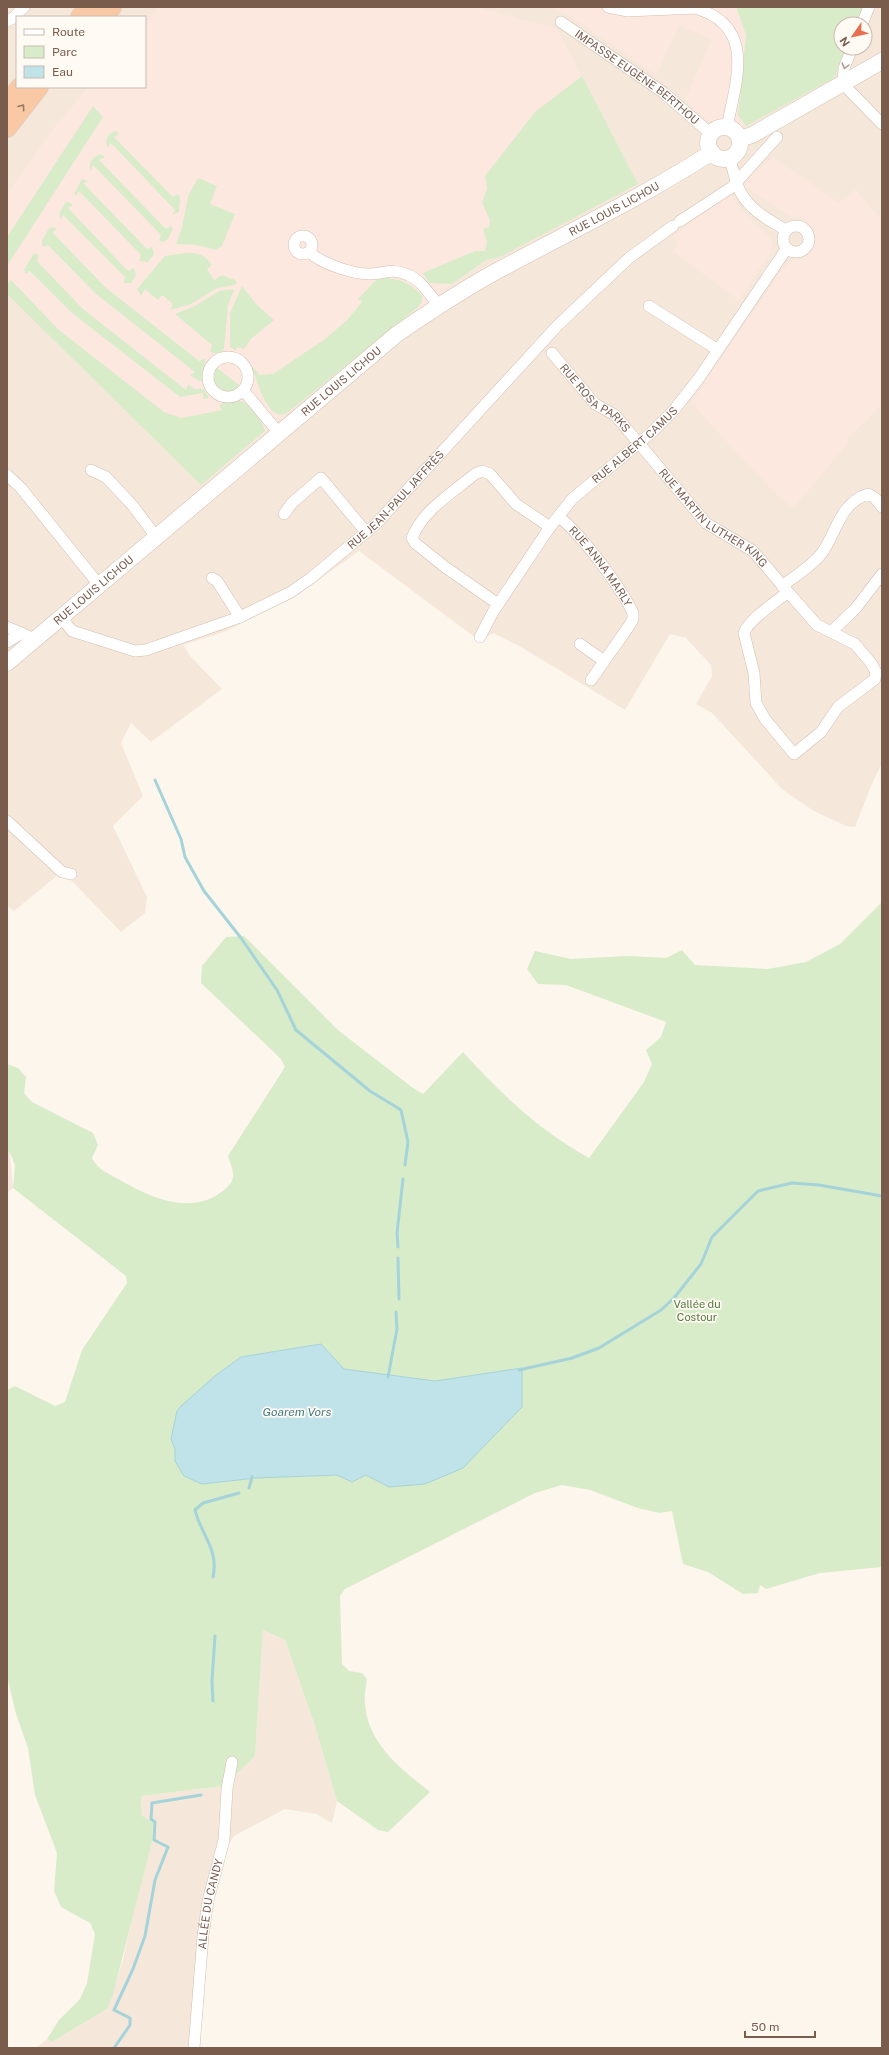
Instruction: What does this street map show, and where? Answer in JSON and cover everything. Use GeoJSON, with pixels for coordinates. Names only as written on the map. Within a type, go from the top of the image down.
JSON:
{"type":"FeatureCollection","features":[{"type":"Feature","properties":{"kind":"highway"},"geometry":{"type":"LineString","coordinates":[[81,16],[89,7]]}},
{"type":"Feature","properties":{"kind":"highway"},"geometry":{"type":"LineString","coordinates":[[104,16],[112,7]]}},
{"type":"Feature","properties":{"kind":"highway"},"geometry":{"type":"LineString","coordinates":[[7,104],[19,88]]}},
{"type":"Feature","properties":{"kind":"highway"},"geometry":{"type":"LineString","coordinates":[[7,128],[38,88]]}},
{"type":"Feature","properties":{"kind":"main road"},"geometry":{"type":"LineString","coordinates":[[740,139],[752,134],[882,62]]}},
{"type":"Feature","properties":{"kind":"main road"},"geometry":{"type":"LineString","coordinates":[[727,127],[732,129],[740,139],[740,143],[737,152],[729,158],[721,158],[712,152],[708,145],[711,134],[718,128],[727,127]]}},
{"type":"Feature","properties":{"kind":"main road","name":"RUE LOUIS LICHOU"},"geometry":{"type":"LineString","coordinates":[[7,663],[30,636],[62,618],[397,334],[438,306],[496,272],[636,197],[712,152]]}},
{"type":"Feature","properties":{"kind":"street"},"geometry":{"type":"LineString","coordinates":[[7,21],[13,18],[24,7]]}},
{"type":"Feature","properties":{"kind":"street"},"geometry":{"type":"LineString","coordinates":[[608,7],[628,12],[695,8],[705,11],[722,21],[733,38],[738,56],[727,127]]}},
{"type":"Feature","properties":{"kind":"street","name":"IMPASSE EUGÈNE BERTHOU"},"geometry":{"type":"LineString","coordinates":[[561,22],[664,93],[711,134]]}},
{"type":"Feature","properties":{"kind":"street"},"geometry":{"type":"LineString","coordinates":[[849,56],[844,68],[843,84],[882,124]]}},
{"type":"Feature","properties":{"kind":"street","name":"RUE JEAN-PAUL JAFFRÈS"},"geometry":{"type":"LineString","coordinates":[[62,618],[72,631],[135,651],[146,650],[240,617],[291,592],[311,578],[376,524],[557,326],[629,258],[676,223],[732,188],[777,138]]}},
{"type":"Feature","properties":{"kind":"street"},"geometry":{"type":"LineString","coordinates":[[729,158],[740,192],[756,212],[786,230]]}},
{"type":"Feature","properties":{"kind":"street"},"geometry":{"type":"LineString","coordinates":[[799,226],[806,230],[809,237],[807,245],[802,250],[796,252],[787,248],[783,240],[786,230],[790,227],[799,226]]}},
{"type":"Feature","properties":{"kind":"street","name":"RUE ALBERT CAMUS"},"geometry":{"type":"LineString","coordinates":[[480,637],[498,604],[550,527],[572,499],[639,443],[674,410],[718,350],[787,248]]}},
{"type":"Feature","properties":{"kind":"street"},"geometry":{"type":"LineString","coordinates":[[309,252],[314,257],[346,270],[373,274],[392,270],[409,275],[420,284],[438,306]]}},
{"type":"Feature","properties":{"kind":"street"},"geometry":{"type":"LineString","coordinates":[[649,306],[718,350]]}},
{"type":"Feature","properties":{"kind":"street","name":"RUE ROSA PARKS"},"geometry":{"type":"LineString","coordinates":[[552,353],[595,404],[615,415],[639,443]]}},
{"type":"Feature","properties":{"kind":"street"},"geometry":{"type":"LineString","coordinates":[[243,390],[279,433]]}},
{"type":"Feature","properties":{"kind":"street","name":"RUE MARTIN LUTHER KING"},"geometry":{"type":"LineString","coordinates":[[639,443],[706,523],[753,551],[816,625],[855,644],[871,663],[876,672],[875,679],[838,707],[821,732],[794,754],[765,719],[756,703],[754,673],[744,633],[745,628],[785,589]]}},
{"type":"Feature","properties":{"kind":"street"},"geometry":{"type":"LineString","coordinates":[[91,470],[106,477],[133,506],[157,538]]}},
{"type":"Feature","properties":{"kind":"street"},"geometry":{"type":"LineString","coordinates":[[498,604],[445,567],[414,543],[412,538],[414,533],[430,512],[475,474],[482,471],[490,474],[516,504],[550,527]]}},
{"type":"Feature","properties":{"kind":"street"},"geometry":{"type":"LineString","coordinates":[[284,514],[292,503],[321,478],[366,532]]}},
{"type":"Feature","properties":{"kind":"street"},"geometry":{"type":"LineString","coordinates":[[8,479],[21,488],[100,586]]}},
{"type":"Feature","properties":{"kind":"street"},"geometry":{"type":"LineString","coordinates":[[785,589],[821,554],[839,518],[860,497],[868,494],[875,498],[882,507]]}},
{"type":"Feature","properties":{"kind":"street","name":"RUE ANNA MARLY"},"geometry":{"type":"LineString","coordinates":[[559,517],[567,523],[603,567],[633,613],[633,619],[629,626],[591,680]]}},
{"type":"Feature","properties":{"kind":"street"},"geometry":{"type":"LineString","coordinates":[[831,632],[856,608],[882,574]]}},
{"type":"Feature","properties":{"kind":"street"},"geometry":{"type":"LineString","coordinates":[[212,578],[217,581],[240,617]]}},
{"type":"Feature","properties":{"kind":"street"},"geometry":{"type":"LineString","coordinates":[[7,627],[30,636]]}},
{"type":"Feature","properties":{"kind":"street"},"geometry":{"type":"LineString","coordinates":[[7,642],[30,636]]}},
{"type":"Feature","properties":{"kind":"street"},"geometry":{"type":"LineString","coordinates":[[580,644],[604,661]]}},
{"type":"Feature","properties":{"kind":"street"},"geometry":{"type":"LineString","coordinates":[[7,821],[62,872],[71,874]]}},
{"type":"Feature","properties":{"kind":"street","name":"ALLÉE DU CANDY"},"geometry":{"type":"LineString","coordinates":[[194,2048],[203,1936],[208,1901],[224,1840],[227,1790],[232,1762]]}},
{"type":"Feature","properties":{"kind":"shaded area"},"geometry":{"type":"Polygon","coordinates":[[[7,7],[882,7],[882,763],[855,827],[846,826],[814,811],[783,790],[712,713],[696,704],[712,676],[711,665],[686,638],[670,634],[625,710],[521,647],[493,633],[480,641],[359,551],[293,598],[224,632],[183,645],[191,657],[222,689],[151,742],[131,723],[121,743],[143,796],[113,826],[147,897],[145,913],[121,932],[72,881],[59,874],[14,911],[7,906],[7,7]]]}},
{"type":"Feature","properties":{"kind":"shaded area"},"geometry":{"type":"Polygon","coordinates":[[[159,7],[476,7],[557,29],[638,184],[500,257],[486,260],[471,270],[387,331],[201,485],[7,294],[7,194],[54,128],[88,88],[146,88],[146,22],[159,7]]]}},
{"type":"Feature","properties":{"kind":"shaded area"},"geometry":{"type":"Polygon","coordinates":[[[547,7],[867,7],[853,16],[833,16],[833,56],[839,56],[834,78],[746,126],[707,120],[685,100],[712,39],[679,25],[656,75],[567,14],[547,7]]]}},
{"type":"Feature","properties":{"kind":"shaded area"},"geometry":{"type":"Polygon","coordinates":[[[773,157],[839,203],[855,189],[878,216],[882,213],[882,405],[848,438],[848,443],[793,508],[777,495],[691,403],[781,272],[789,262],[806,257],[814,244],[814,234],[806,221],[801,218],[790,216],[745,186],[745,181],[773,157]]]}},
{"type":"Feature","properties":{"kind":"shaded area"},"geometry":{"type":"Polygon","coordinates":[[[730,193],[741,211],[768,235],[772,243],[771,250],[766,259],[739,300],[674,252],[678,244],[674,236],[730,193]]]}},
{"type":"Feature","properties":{"kind":"shaded area"},"geometry":{"type":"Polygon","coordinates":[[[7,1152],[10,1153],[13,1188],[7,1193],[7,1152]]]}},
{"type":"Feature","properties":{"kind":"shaded area"},"geometry":{"type":"Polygon","coordinates":[[[263,1630],[285,1640],[315,1726],[337,1801],[332,1823],[316,1814],[285,1809],[234,1836],[226,1849],[220,1866],[207,1933],[198,2048],[36,2048],[47,2039],[52,2042],[107,2009],[123,1960],[142,1874],[152,1842],[142,1816],[141,1796],[224,1786],[255,1756],[263,1630]]]}},
{"type":"Feature","properties":{"kind":"green space"},"geometry":{"type":"Polygon","coordinates":[[[736,7],[867,7],[863,16],[833,16],[833,56],[844,56],[834,78],[746,126],[738,115],[746,35],[736,7]]]}},
{"type":"Feature","properties":{"kind":"green space"},"geometry":{"type":"Polygon","coordinates":[[[582,76],[638,184],[500,257],[486,260],[452,284],[429,283],[423,273],[475,251],[485,251],[487,242],[483,229],[489,227],[490,221],[482,202],[487,189],[485,176],[535,112],[582,76]]]}},
{"type":"Feature","properties":{"kind":"green space"},"geometry":{"type":"Polygon","coordinates":[[[93,106],[103,117],[7,266],[7,237],[93,106]]]}},
{"type":"Feature","properties":{"kind":"green space"},"geometry":{"type":"Polygon","coordinates":[[[116,131],[119,134],[114,137],[173,197],[179,194],[179,212],[172,215],[175,210],[111,143],[107,148],[107,137],[116,131]]]}},
{"type":"Feature","properties":{"kind":"green space"},"geometry":{"type":"Polygon","coordinates":[[[100,154],[105,157],[99,160],[166,229],[171,226],[173,229],[168,239],[163,242],[159,241],[161,235],[93,165],[91,171],[90,163],[100,154]]]}},
{"type":"Feature","properties":{"kind":"green space"},"geometry":{"type":"Polygon","coordinates":[[[198,178],[217,186],[210,204],[235,214],[222,246],[216,250],[196,245],[176,244],[182,228],[188,196],[198,178]]]}},
{"type":"Feature","properties":{"kind":"green space"},"geometry":{"type":"Polygon","coordinates":[[[82,179],[89,181],[83,183],[147,249],[152,247],[154,254],[148,262],[139,261],[141,255],[79,191],[76,196],[74,194],[82,179]]]}},
{"type":"Feature","properties":{"kind":"green space"},"geometry":{"type":"Polygon","coordinates":[[[66,202],[73,205],[68,208],[128,271],[134,268],[136,275],[131,283],[124,283],[125,277],[63,215],[61,220],[59,214],[66,202]]]}},
{"type":"Feature","properties":{"kind":"green space"},"geometry":{"type":"Polygon","coordinates":[[[54,227],[57,229],[52,232],[105,287],[199,361],[205,358],[203,381],[199,381],[190,375],[195,372],[96,294],[48,245],[44,247],[42,245],[42,241],[49,228],[54,227]]]}},
{"type":"Feature","properties":{"kind":"green space"},"geometry":{"type":"Polygon","coordinates":[[[34,253],[39,255],[37,261],[83,309],[186,390],[188,384],[194,389],[204,389],[209,398],[203,399],[203,393],[180,397],[72,313],[30,271],[26,274],[24,270],[34,253]]]}},
{"type":"Feature","properties":{"kind":"green space"},"geometry":{"type":"Polygon","coordinates":[[[194,253],[204,256],[212,265],[207,269],[214,280],[222,275],[235,280],[237,283],[235,285],[217,288],[191,304],[170,310],[173,304],[162,295],[158,300],[145,289],[141,296],[137,289],[165,256],[194,253]]]}},
{"type":"Feature","properties":{"kind":"green space"},"geometry":{"type":"Polygon","coordinates":[[[382,278],[399,280],[414,288],[422,296],[422,302],[417,308],[287,413],[280,415],[274,412],[264,398],[252,366],[260,375],[273,374],[325,339],[347,320],[362,302],[358,299],[375,281],[382,278]]]}},
{"type":"Feature","properties":{"kind":"green space"},"geometry":{"type":"Polygon","coordinates":[[[11,280],[59,330],[164,412],[181,418],[222,410],[219,405],[232,401],[239,401],[252,408],[262,422],[265,431],[201,485],[7,294],[7,284],[11,280]]]}},
{"type":"Feature","properties":{"kind":"green space"},"geometry":{"type":"Polygon","coordinates":[[[242,286],[256,304],[274,320],[251,339],[244,349],[237,347],[236,351],[230,347],[230,313],[242,286]]]}},
{"type":"Feature","properties":{"kind":"green space"},"geometry":{"type":"Polygon","coordinates":[[[234,290],[228,306],[224,349],[220,353],[213,353],[210,351],[212,345],[175,314],[195,306],[219,291],[234,290]]]}},
{"type":"Feature","properties":{"kind":"green space"},"geometry":{"type":"Polygon","coordinates":[[[217,368],[239,385],[238,389],[226,391],[216,386],[212,378],[213,373],[217,368]]]}},
{"type":"Feature","properties":{"kind":"green space","name":"Vallée du Costour"},"geometry":{"type":"Polygon","coordinates":[[[882,902],[882,1567],[820,1573],[766,1589],[760,1585],[758,1593],[743,1594],[708,1572],[683,1564],[672,1511],[659,1513],[638,1508],[590,1490],[562,1485],[535,1493],[345,1589],[340,1596],[342,1664],[349,1671],[362,1673],[367,1679],[365,1700],[367,1717],[372,1731],[379,1743],[397,1764],[430,1792],[388,1832],[378,1830],[337,1801],[315,1726],[285,1640],[263,1630],[255,1756],[224,1786],[141,1796],[142,1816],[153,1822],[152,1842],[113,1994],[107,2009],[52,2042],[47,2039],[59,2020],[80,1999],[87,1983],[95,1934],[90,1923],[61,1907],[54,1891],[57,1853],[35,1795],[28,1748],[16,1714],[7,1676],[7,1390],[15,1386],[55,1406],[65,1402],[82,1350],[127,1283],[126,1276],[13,1188],[15,1165],[10,1153],[7,1152],[7,1064],[18,1068],[26,1077],[24,1093],[32,1102],[93,1133],[98,1145],[92,1158],[97,1166],[108,1174],[144,1192],[169,1201],[195,1203],[220,1193],[230,1185],[233,1177],[228,1156],[285,1067],[281,1059],[201,983],[202,966],[226,937],[244,936],[339,1031],[413,1088],[423,1094],[463,1052],[492,1083],[522,1111],[553,1135],[589,1158],[644,1082],[652,1064],[646,1050],[661,1037],[666,1022],[566,985],[538,984],[527,969],[535,951],[571,959],[628,956],[666,958],[682,950],[695,965],[768,969],[806,962],[840,944],[882,902]],[[321,1344],[241,1357],[215,1376],[178,1411],[175,1461],[202,1484],[256,1478],[338,1475],[352,1482],[366,1475],[389,1487],[522,1368],[435,1381],[344,1369],[321,1344]]]}},
{"type":"Feature","properties":{"kind":"water","name":"Goarem Vors"},"geometry":{"type":"Polygon","coordinates":[[[321,1344],[344,1369],[435,1381],[522,1368],[522,1407],[463,1468],[425,1484],[389,1487],[366,1475],[352,1482],[337,1475],[256,1478],[202,1484],[184,1476],[175,1461],[175,1449],[171,1439],[177,1411],[181,1406],[215,1376],[241,1357],[321,1344]]]}},
{"type":"Feature","properties":{"kind":"waterway"},"geometry":{"type":"LineString","coordinates":[[155,780],[181,839],[185,857],[204,891],[241,938],[277,990],[296,1030],[370,1091],[401,1110],[408,1142],[405,1165]]}},
{"type":"Feature","properties":{"kind":"waterway"},"geometry":{"type":"LineString","coordinates":[[398,1247],[397,1233],[403,1179]]}},
{"type":"Feature","properties":{"kind":"waterway"},"geometry":{"type":"LineString","coordinates":[[519,1370],[572,1358],[599,1348],[661,1310],[674,1298],[701,1264],[712,1237],[758,1191],[792,1183],[819,1185],[882,1196]]}},
{"type":"Feature","properties":{"kind":"waterway"},"geometry":{"type":"LineString","coordinates":[[398,1258],[399,1299]]}},
{"type":"Feature","properties":{"kind":"waterway"},"geometry":{"type":"LineString","coordinates":[[388,1377],[397,1329],[396,1312]]}},
{"type":"Feature","properties":{"kind":"waterway"},"geometry":{"type":"LineString","coordinates":[[249,1488],[252,1477]]}},
{"type":"Feature","properties":{"kind":"waterway"},"geometry":{"type":"LineString","coordinates":[[213,1577],[214,1558],[212,1550],[195,1510],[203,1503],[239,1493]]}},
{"type":"Feature","properties":{"kind":"waterway"},"geometry":{"type":"LineString","coordinates":[[213,1701],[212,1681],[215,1636]]}},
{"type":"Feature","properties":{"kind":"waterway"},"geometry":{"type":"LineString","coordinates":[[114,2048],[130,2025],[130,2018],[114,2010],[133,1969],[145,1936],[155,1880],[168,1847],[154,1840],[155,1822],[151,1819],[152,1803],[201,1795]]}}]}
